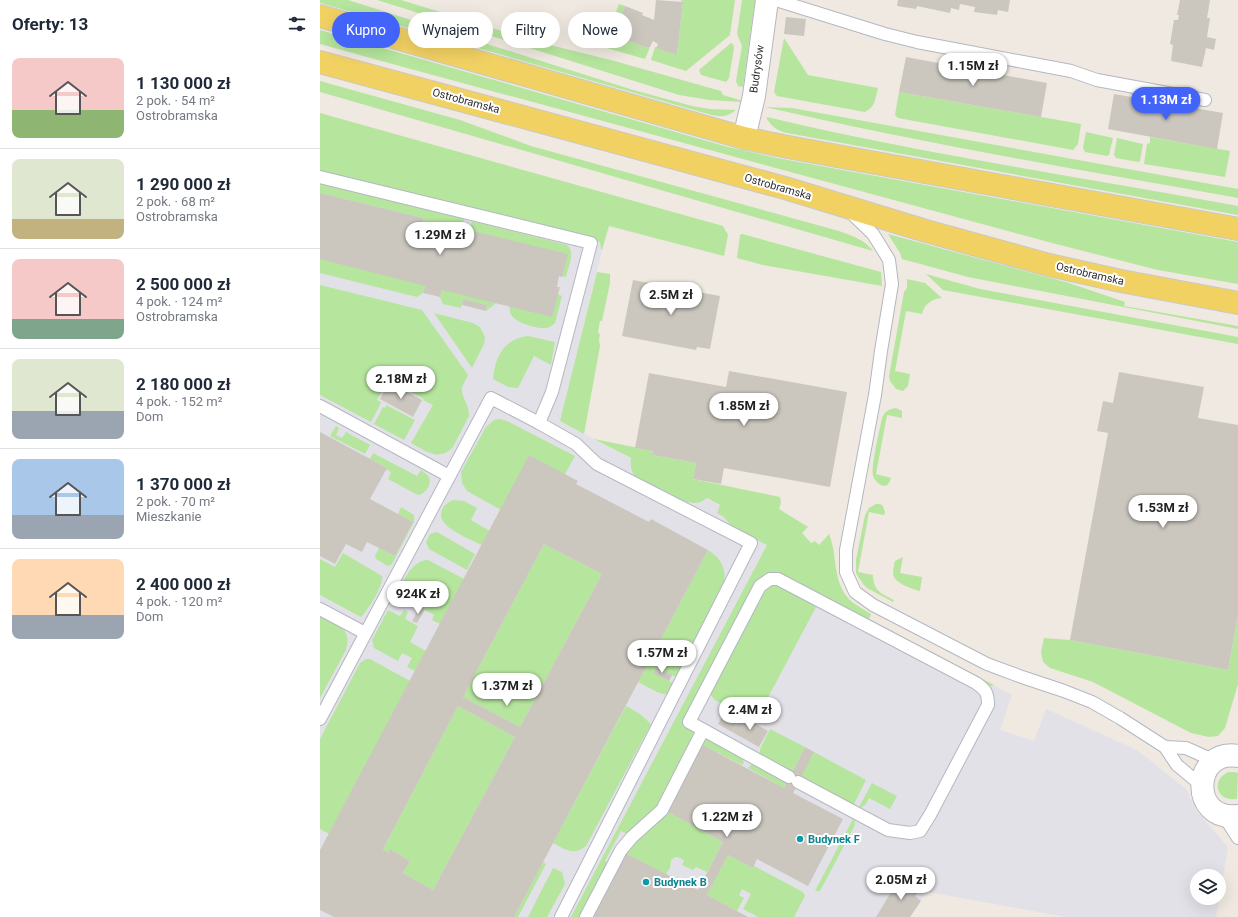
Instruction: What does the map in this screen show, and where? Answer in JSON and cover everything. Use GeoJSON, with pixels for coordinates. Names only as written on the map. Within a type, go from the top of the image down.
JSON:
{"type":"FeatureCollection","features":[{"type":"Feature","properties":{"kind":"main road"},"geometry":{"type":"LineString","coordinates":[[320,16],[744,138],[1238,229]]}},
{"type":"Feature","properties":{"kind":"main road","name":"Ostrobramska"},"geometry":{"type":"LineString","coordinates":[[320,62],[763,182],[926,231],[1049,265],[1238,303]]}},
{"type":"Feature","properties":{"kind":"street","name":"Budrysów"},"geometry":{"type":"LineString","coordinates":[[744,138],[754,96],[767,0]]}},
{"type":"Feature","properties":{"kind":"street"},"geometry":{"type":"LineString","coordinates":[[1230,752],[1208,767],[1203,776],[1202,786],[1203,796],[1208,804],[1215,811],[1231,816]]}},
{"type":"Feature","properties":{"kind":"lane"},"geometry":{"type":"LineString","coordinates":[[776,0],[885,34],[917,42],[1071,71],[1097,80],[1205,100]]}},
{"type":"Feature","properties":{"kind":"lane"},"geometry":{"type":"LineString","coordinates":[[320,177],[591,243],[552,392],[539,423]]}},
{"type":"Feature","properties":{"kind":"lane"},"geometry":{"type":"LineString","coordinates":[[843,206],[873,234],[889,260],[892,284],[875,395],[846,550],[846,572],[855,592],[873,605],[987,664],[1092,702],[1165,747],[1177,765],[1202,786]]}},
{"type":"Feature","properties":{"kind":"lane"},"geometry":{"type":"LineString","coordinates":[[320,719],[491,398],[576,444],[597,464],[751,543],[561,917]]}},
{"type":"Feature","properties":{"kind":"lane"},"geometry":{"type":"LineString","coordinates":[[320,406],[449,476]]}},
{"type":"Feature","properties":{"kind":"lane"},"geometry":{"type":"LineString","coordinates":[[770,579],[778,579],[976,683],[984,689],[988,696],[988,705],[930,815],[920,831],[910,833],[888,830],[703,730],[689,722],[760,586],[770,579]]}},
{"type":"Feature","properties":{"kind":"lane"},"geometry":{"type":"LineString","coordinates":[[320,609],[365,633]]}},
{"type":"Feature","properties":{"kind":"lane"},"geometry":{"type":"LineString","coordinates":[[586,917],[621,850],[632,837],[662,810],[703,730]]}},
{"type":"Feature","properties":{"kind":"lane"},"geometry":{"type":"LineString","coordinates":[[1165,747],[1230,752]]}},
{"type":"Feature","properties":{"kind":"lane"},"geometry":{"type":"LineString","coordinates":[[1231,816],[1238,838]]}},
{"type":"Feature","properties":{"kind":"shaded area"},"geometry":{"type":"Polygon","coordinates":[[[320,153],[608,226],[560,421],[774,534],[869,619],[1012,695],[1000,730],[1034,741],[1046,709],[1137,750],[1186,789],[1196,810],[1228,847],[1224,869],[1190,869],[1190,905],[1218,905],[1216,917],[1066,917],[927,891],[910,917],[320,917],[320,153]]]}},
{"type":"Feature","properties":{"kind":"green space"},"geometry":{"type":"Polygon","coordinates":[[[320,0],[348,0],[386,12],[351,12],[320,3],[320,0]]]}},
{"type":"Feature","properties":{"kind":"green space"},"geometry":{"type":"Polygon","coordinates":[[[377,0],[401,0],[440,12],[415,12],[377,0]]]}},
{"type":"Feature","properties":{"kind":"green space"},"geometry":{"type":"Polygon","coordinates":[[[681,0],[735,0],[730,35],[686,71],[651,60],[655,47],[677,55],[683,2],[681,0]]]}},
{"type":"Feature","properties":{"kind":"green space"},"geometry":{"type":"Polygon","coordinates":[[[742,0],[755,0],[743,87],[738,86],[736,81],[742,46],[737,34],[742,0]]]}},
{"type":"Feature","properties":{"kind":"green space"},"geometry":{"type":"Polygon","coordinates":[[[619,4],[625,6],[623,12],[616,12],[619,4]]]}},
{"type":"Feature","properties":{"kind":"green space"},"geometry":{"type":"Polygon","coordinates":[[[400,16],[408,19],[408,28],[400,26],[400,16]]]}},
{"type":"Feature","properties":{"kind":"green space"},"geometry":{"type":"Polygon","coordinates":[[[493,28],[501,31],[501,39],[493,36],[493,28]]]}},
{"type":"Feature","properties":{"kind":"green space"},"geometry":{"type":"Polygon","coordinates":[[[320,30],[332,33],[332,47],[320,44],[320,30]]]}},
{"type":"Feature","properties":{"kind":"green space"},"geometry":{"type":"Polygon","coordinates":[[[784,38],[808,75],[878,88],[874,102],[869,110],[865,112],[777,96],[774,92],[784,38]]]}},
{"type":"Feature","properties":{"kind":"green space"},"geometry":{"type":"Polygon","coordinates":[[[632,42],[647,48],[650,47],[645,59],[606,48],[632,48],[632,42]]]}},
{"type":"Feature","properties":{"kind":"green space"},"geometry":{"type":"Polygon","coordinates":[[[731,43],[733,44],[734,48],[729,78],[726,82],[701,75],[699,70],[731,43]]]}},
{"type":"Feature","properties":{"kind":"green space"},"geometry":{"type":"Polygon","coordinates":[[[493,46],[630,89],[692,106],[710,109],[736,110],[723,116],[708,114],[477,48],[493,48],[493,46]]]}},
{"type":"Feature","properties":{"kind":"green space"},"geometry":{"type":"Polygon","coordinates":[[[560,47],[611,60],[721,91],[723,95],[743,101],[709,100],[679,95],[530,48],[560,47]]]}},
{"type":"Feature","properties":{"kind":"green space"},"geometry":{"type":"Polygon","coordinates":[[[334,48],[383,48],[728,147],[777,158],[1238,242],[1238,284],[1158,270],[1056,244],[334,48]]]}},
{"type":"Feature","properties":{"kind":"green space"},"geometry":{"type":"Polygon","coordinates":[[[320,81],[460,120],[531,146],[839,231],[862,241],[873,251],[320,92],[320,81]]]}},
{"type":"Feature","properties":{"kind":"green space"},"geometry":{"type":"Polygon","coordinates":[[[899,92],[1081,124],[1078,144],[1073,150],[898,118],[895,115],[899,92]]]}},
{"type":"Feature","properties":{"kind":"green space"},"geometry":{"type":"Polygon","coordinates":[[[765,107],[792,108],[1238,189],[1238,198],[942,144],[765,107]]]}},
{"type":"Feature","properties":{"kind":"green space"},"geometry":{"type":"Polygon","coordinates":[[[320,113],[723,226],[728,235],[724,256],[609,226],[602,250],[600,242],[320,171],[320,113]]]}},
{"type":"Feature","properties":{"kind":"green space"},"geometry":{"type":"Polygon","coordinates":[[[767,117],[943,154],[1238,206],[1238,215],[787,133],[778,130],[773,126],[767,117]]]}},
{"type":"Feature","properties":{"kind":"green space"},"geometry":{"type":"Polygon","coordinates":[[[1086,132],[1113,138],[1109,155],[1107,156],[1085,152],[1083,148],[1086,132]]]}},
{"type":"Feature","properties":{"kind":"green space"},"geometry":{"type":"Polygon","coordinates":[[[1150,137],[1230,151],[1225,177],[1144,164],[1147,144],[1150,143],[1150,137]]]}},
{"type":"Feature","properties":{"kind":"green space"},"geometry":{"type":"Polygon","coordinates":[[[1117,138],[1143,144],[1140,161],[1138,162],[1116,158],[1114,155],[1117,138]]]}},
{"type":"Feature","properties":{"kind":"green space"},"geometry":{"type":"Polygon","coordinates":[[[320,183],[464,219],[462,227],[470,229],[472,221],[567,245],[570,248],[571,256],[566,277],[559,276],[475,235],[422,222],[423,218],[320,193],[320,183]]]}},
{"type":"Feature","properties":{"kind":"green space"},"geometry":{"type":"Polygon","coordinates":[[[742,234],[881,272],[882,286],[763,265],[737,258],[740,235],[742,234]]]}},
{"type":"Feature","properties":{"kind":"green space"},"geometry":{"type":"Polygon","coordinates":[[[888,234],[1069,283],[1125,302],[1124,306],[1238,326],[1238,329],[968,277],[902,259],[888,234]]]}},
{"type":"Feature","properties":{"kind":"green space"},"geometry":{"type":"Polygon","coordinates":[[[320,254],[426,282],[423,293],[417,297],[320,273],[320,254]]]}},
{"type":"Feature","properties":{"kind":"green space"},"geometry":{"type":"Polygon","coordinates":[[[597,272],[610,274],[610,283],[602,321],[600,321],[598,333],[600,334],[600,346],[584,434],[560,421],[597,272]]]}},
{"type":"Feature","properties":{"kind":"green space"},"geometry":{"type":"Polygon","coordinates":[[[926,274],[980,289],[1238,337],[1238,344],[943,290],[926,274]]]}},
{"type":"Feature","properties":{"kind":"green space"},"geometry":{"type":"Polygon","coordinates":[[[907,279],[925,283],[942,298],[929,303],[923,310],[922,314],[906,311],[895,371],[910,374],[908,386],[903,391],[896,389],[890,381],[889,376],[904,292],[907,288],[907,279]]]}},
{"type":"Feature","properties":{"kind":"green space"},"geometry":{"type":"Polygon","coordinates":[[[320,285],[422,310],[468,375],[462,389],[469,416],[453,447],[448,451],[442,454],[432,454],[411,443],[433,405],[388,380],[377,400],[381,402],[371,422],[320,395],[320,285]]]}},
{"type":"Feature","properties":{"kind":"green space"},"geometry":{"type":"Polygon","coordinates":[[[442,290],[497,299],[495,304],[486,311],[487,305],[463,299],[461,308],[443,304],[440,297],[442,290]]]}},
{"type":"Feature","properties":{"kind":"green space"},"geometry":{"type":"Polygon","coordinates":[[[555,293],[562,296],[555,323],[547,328],[529,326],[516,320],[511,314],[509,306],[555,293]]]}},
{"type":"Feature","properties":{"kind":"green space"},"geometry":{"type":"Polygon","coordinates":[[[434,313],[473,323],[480,327],[485,337],[484,344],[472,368],[434,313]]]}},
{"type":"Feature","properties":{"kind":"green space"},"geometry":{"type":"Polygon","coordinates":[[[528,336],[555,342],[551,365],[534,356],[518,388],[508,387],[493,379],[496,363],[502,350],[513,341],[528,336]]]}},
{"type":"Feature","properties":{"kind":"green space"},"geometry":{"type":"Polygon","coordinates":[[[386,405],[415,420],[404,440],[374,424],[383,407],[385,408],[386,405]]]}},
{"type":"Feature","properties":{"kind":"green space"},"geometry":{"type":"Polygon","coordinates":[[[896,408],[902,411],[902,418],[887,415],[876,474],[891,478],[889,483],[884,486],[878,483],[873,475],[874,455],[882,418],[888,411],[896,408]]]}},
{"type":"Feature","properties":{"kind":"green space"},"geometry":{"type":"Polygon","coordinates":[[[494,420],[505,420],[575,456],[565,474],[501,510],[467,491],[462,483],[461,472],[486,427],[494,420]]]}},
{"type":"Feature","properties":{"kind":"green space"},"geometry":{"type":"Polygon","coordinates":[[[336,426],[339,428],[336,435],[342,438],[346,432],[370,445],[365,454],[330,436],[336,426]]]}},
{"type":"Feature","properties":{"kind":"green space"},"geometry":{"type":"Polygon","coordinates":[[[594,439],[653,451],[652,455],[696,463],[693,479],[780,497],[781,503],[779,509],[808,527],[802,533],[811,543],[815,541],[819,545],[829,534],[834,551],[837,575],[843,591],[853,603],[871,614],[869,619],[994,685],[989,687],[779,575],[757,583],[682,723],[692,729],[694,734],[658,807],[629,835],[621,831],[605,861],[608,863],[580,917],[571,917],[767,545],[731,526],[724,517],[717,513],[720,505],[707,498],[697,503],[681,500],[664,493],[635,477],[631,468],[631,458],[594,439]]]}},
{"type":"Feature","properties":{"kind":"green space"},"geometry":{"type":"Polygon","coordinates":[[[373,453],[417,476],[421,470],[429,477],[430,480],[426,491],[418,495],[388,479],[391,472],[385,469],[386,467],[370,459],[373,453]]]}},
{"type":"Feature","properties":{"kind":"green space"},"geometry":{"type":"Polygon","coordinates":[[[453,500],[464,501],[477,508],[471,520],[490,531],[482,545],[463,536],[445,524],[441,514],[442,509],[453,500]]]}},
{"type":"Feature","properties":{"kind":"green space"},"geometry":{"type":"Polygon","coordinates":[[[876,504],[883,506],[885,512],[884,515],[869,512],[858,572],[873,575],[876,588],[882,594],[894,600],[893,602],[867,588],[856,573],[856,560],[865,515],[869,508],[876,504]]]}},
{"type":"Feature","properties":{"kind":"green space"},"geometry":{"type":"Polygon","coordinates":[[[401,507],[414,515],[414,522],[392,564],[388,566],[376,559],[375,556],[379,548],[395,556],[413,522],[398,514],[401,507]]]}},
{"type":"Feature","properties":{"kind":"green space"},"geometry":{"type":"Polygon","coordinates":[[[437,532],[475,554],[467,570],[429,549],[426,542],[430,534],[437,532]]]}},
{"type":"Feature","properties":{"kind":"green space"},"geometry":{"type":"Polygon","coordinates":[[[544,544],[602,574],[520,727],[463,697],[544,544]]]}},
{"type":"Feature","properties":{"kind":"green space"},"geometry":{"type":"Polygon","coordinates":[[[708,550],[720,560],[722,564],[725,574],[724,585],[676,677],[656,667],[653,673],[673,683],[667,695],[657,692],[638,682],[708,550]]]}},
{"type":"Feature","properties":{"kind":"green space"},"geometry":{"type":"Polygon","coordinates":[[[343,553],[382,576],[381,585],[378,591],[368,609],[361,617],[320,595],[320,559],[335,567],[343,553]]]}},
{"type":"Feature","properties":{"kind":"green space"},"geometry":{"type":"Polygon","coordinates":[[[903,557],[900,573],[922,577],[920,591],[900,583],[894,577],[893,572],[895,561],[903,557]]]}},
{"type":"Feature","properties":{"kind":"green space"},"geometry":{"type":"Polygon","coordinates":[[[428,560],[464,579],[440,624],[432,620],[434,615],[396,594],[411,570],[419,562],[428,560]]]}},
{"type":"Feature","properties":{"kind":"green space"},"geometry":{"type":"Polygon","coordinates":[[[770,584],[776,584],[815,605],[816,607],[755,722],[715,700],[711,695],[711,690],[764,589],[770,584]]]}},
{"type":"Feature","properties":{"kind":"green space"},"geometry":{"type":"Polygon","coordinates":[[[388,610],[400,616],[404,610],[408,612],[405,619],[418,626],[410,642],[426,651],[415,671],[407,667],[412,658],[402,653],[398,661],[374,648],[372,640],[388,610]]]}},
{"type":"Feature","properties":{"kind":"green space"},"geometry":{"type":"Polygon","coordinates":[[[320,614],[342,628],[347,636],[348,643],[346,650],[320,698],[320,614]]]}},
{"type":"Feature","properties":{"kind":"green space"},"geometry":{"type":"Polygon","coordinates":[[[1238,615],[1238,684],[1225,728],[1218,736],[1209,737],[1191,733],[1093,682],[1050,668],[1043,662],[1041,652],[1044,638],[1070,640],[1228,670],[1238,615]]]}},
{"type":"Feature","properties":{"kind":"green space"},"geometry":{"type":"Polygon","coordinates":[[[366,659],[370,659],[410,681],[329,834],[320,829],[320,739],[360,663],[366,659]]]}},
{"type":"Feature","properties":{"kind":"green space"},"geometry":{"type":"Polygon","coordinates":[[[458,706],[515,737],[433,890],[403,873],[410,861],[391,850],[389,853],[383,849],[458,706]]]}},
{"type":"Feature","properties":{"kind":"green space"},"geometry":{"type":"Polygon","coordinates":[[[626,706],[640,714],[651,724],[586,846],[577,851],[566,850],[553,843],[626,706]]]}},
{"type":"Feature","properties":{"kind":"green space"},"geometry":{"type":"Polygon","coordinates":[[[770,729],[805,747],[791,774],[760,754],[760,749],[770,729]]]}},
{"type":"Feature","properties":{"kind":"green space"},"geometry":{"type":"Polygon","coordinates":[[[707,739],[740,755],[744,763],[742,765],[701,744],[707,739]]]}},
{"type":"Feature","properties":{"kind":"green space"},"geometry":{"type":"Polygon","coordinates":[[[814,752],[866,780],[853,806],[800,778],[814,752]]]}},
{"type":"Feature","properties":{"kind":"green space"},"geometry":{"type":"Polygon","coordinates":[[[752,764],[756,764],[788,780],[784,788],[748,768],[752,764]]]}},
{"type":"Feature","properties":{"kind":"green space"},"geometry":{"type":"Polygon","coordinates":[[[1228,772],[1238,773],[1237,799],[1225,797],[1218,790],[1219,780],[1228,772]]]}},
{"type":"Feature","properties":{"kind":"green space"},"geometry":{"type":"Polygon","coordinates":[[[872,783],[897,796],[890,809],[869,798],[866,804],[861,808],[859,807],[872,783]]]}},
{"type":"Feature","properties":{"kind":"green space"},"geometry":{"type":"Polygon","coordinates":[[[666,811],[723,842],[707,872],[696,867],[693,870],[682,865],[684,861],[675,857],[671,860],[670,868],[666,874],[625,853],[666,811]]]}},
{"type":"Feature","properties":{"kind":"green space"},"geometry":{"type":"Polygon","coordinates":[[[854,817],[855,825],[820,891],[815,891],[854,817]]]}},
{"type":"Feature","properties":{"kind":"green space"},"geometry":{"type":"Polygon","coordinates":[[[728,855],[753,868],[754,866],[803,892],[805,896],[794,917],[758,917],[743,909],[751,894],[742,889],[739,895],[744,898],[737,911],[707,895],[728,855]]]}},
{"type":"Feature","properties":{"kind":"green space"},"geometry":{"type":"Polygon","coordinates":[[[543,862],[546,864],[518,917],[514,917],[543,862]]]}},
{"type":"Feature","properties":{"kind":"green space"},"geometry":{"type":"Polygon","coordinates":[[[553,868],[562,872],[565,884],[547,917],[528,917],[553,868]]]}},
{"type":"Feature","properties":{"kind":"building"},"geometry":{"type":"Polygon","coordinates":[[[656,0],[683,2],[677,55],[656,48],[658,44],[653,41],[650,47],[647,48],[632,42],[632,12],[623,12],[625,6],[643,13],[642,15],[654,20],[656,0]]]}},
{"type":"Feature","properties":{"kind":"building"},"geometry":{"type":"Polygon","coordinates":[[[898,0],[1010,0],[1008,12],[998,10],[997,15],[974,12],[975,7],[960,4],[959,10],[951,8],[950,13],[917,6],[916,9],[897,6],[898,0]]]}},
{"type":"Feature","properties":{"kind":"building"},"geometry":{"type":"Polygon","coordinates":[[[1180,0],[1210,0],[1207,18],[1210,18],[1207,37],[1216,39],[1214,50],[1206,48],[1202,67],[1171,61],[1173,45],[1170,44],[1174,20],[1178,20],[1179,15],[1177,15],[1180,0]]]}},
{"type":"Feature","properties":{"kind":"building"},"geometry":{"type":"Polygon","coordinates":[[[786,17],[806,19],[804,36],[784,34],[786,17]]]}},
{"type":"Feature","properties":{"kind":"building"},"geometry":{"type":"Polygon","coordinates":[[[906,57],[1047,83],[1041,117],[899,92],[906,57]]]}},
{"type":"Feature","properties":{"kind":"building"},"geometry":{"type":"Polygon","coordinates":[[[1114,94],[1223,113],[1217,149],[1108,129],[1114,94]]]}},
{"type":"Feature","properties":{"kind":"building"},"geometry":{"type":"Polygon","coordinates":[[[320,193],[423,218],[422,222],[456,230],[457,227],[568,254],[562,277],[559,276],[557,287],[560,287],[552,317],[442,290],[440,297],[423,293],[425,286],[320,259],[320,193]]]}},
{"type":"Feature","properties":{"kind":"building"},"geometry":{"type":"Polygon","coordinates":[[[633,280],[720,296],[710,349],[697,347],[696,350],[622,336],[633,280]]]}},
{"type":"Feature","properties":{"kind":"building"},"geometry":{"type":"Polygon","coordinates":[[[463,299],[487,305],[486,311],[462,305],[463,299]]]}},
{"type":"Feature","properties":{"kind":"building"},"geometry":{"type":"Polygon","coordinates":[[[729,371],[847,392],[830,487],[724,468],[721,484],[693,479],[696,463],[652,455],[653,451],[635,448],[649,373],[726,387],[729,371]]]}},
{"type":"Feature","properties":{"kind":"building"},"geometry":{"type":"Polygon","coordinates":[[[1119,372],[1204,387],[1198,418],[1238,425],[1238,615],[1228,670],[1070,640],[1108,433],[1097,431],[1103,401],[1113,403],[1119,372]]]}},
{"type":"Feature","properties":{"kind":"building"},"geometry":{"type":"Polygon","coordinates":[[[389,382],[422,400],[413,417],[380,399],[389,382]]]}},
{"type":"Feature","properties":{"kind":"building"},"geometry":{"type":"Polygon","coordinates":[[[320,432],[387,468],[370,499],[413,522],[395,556],[367,542],[362,552],[346,544],[335,564],[320,556],[320,432]]]}},
{"type":"Feature","properties":{"kind":"building"},"geometry":{"type":"Polygon","coordinates":[[[529,455],[578,481],[576,484],[649,522],[651,519],[708,550],[514,917],[334,917],[320,910],[320,850],[529,455]],[[544,544],[463,697],[520,727],[602,574],[544,544]],[[458,706],[383,849],[389,853],[390,849],[410,861],[403,873],[433,890],[515,737],[458,706]]]}},
{"type":"Feature","properties":{"kind":"building"},"geometry":{"type":"Polygon","coordinates":[[[420,607],[425,609],[417,623],[412,621],[420,607]]]}},
{"type":"Feature","properties":{"kind":"building"},"geometry":{"type":"Polygon","coordinates":[[[656,667],[672,675],[669,681],[653,673],[656,667]]]}},
{"type":"Feature","properties":{"kind":"building"},"geometry":{"type":"Polygon","coordinates":[[[727,707],[741,716],[732,732],[718,724],[727,707]]]}},
{"type":"Feature","properties":{"kind":"building"},"geometry":{"type":"Polygon","coordinates":[[[742,716],[768,731],[759,747],[732,732],[742,716]]]}},
{"type":"Feature","properties":{"kind":"building"},"geometry":{"type":"Polygon","coordinates":[[[701,744],[784,788],[805,747],[814,752],[793,793],[843,819],[808,886],[757,859],[753,868],[728,855],[707,895],[748,917],[591,917],[625,853],[698,890],[723,842],[666,811],[701,744]]]}},
{"type":"Feature","properties":{"kind":"building"},"geometry":{"type":"Polygon","coordinates":[[[905,877],[921,888],[915,896],[921,901],[910,917],[876,917],[896,884],[899,886],[905,877]]]}},
{"type":"Feature","properties":{"kind":"place","name":"Budynek F"},"geometry":{"type":"Point","coordinates":[800,839]}},
{"type":"Feature","properties":{"kind":"place","name":"Budynek B"},"geometry":{"type":"Point","coordinates":[646,882]}}]}
